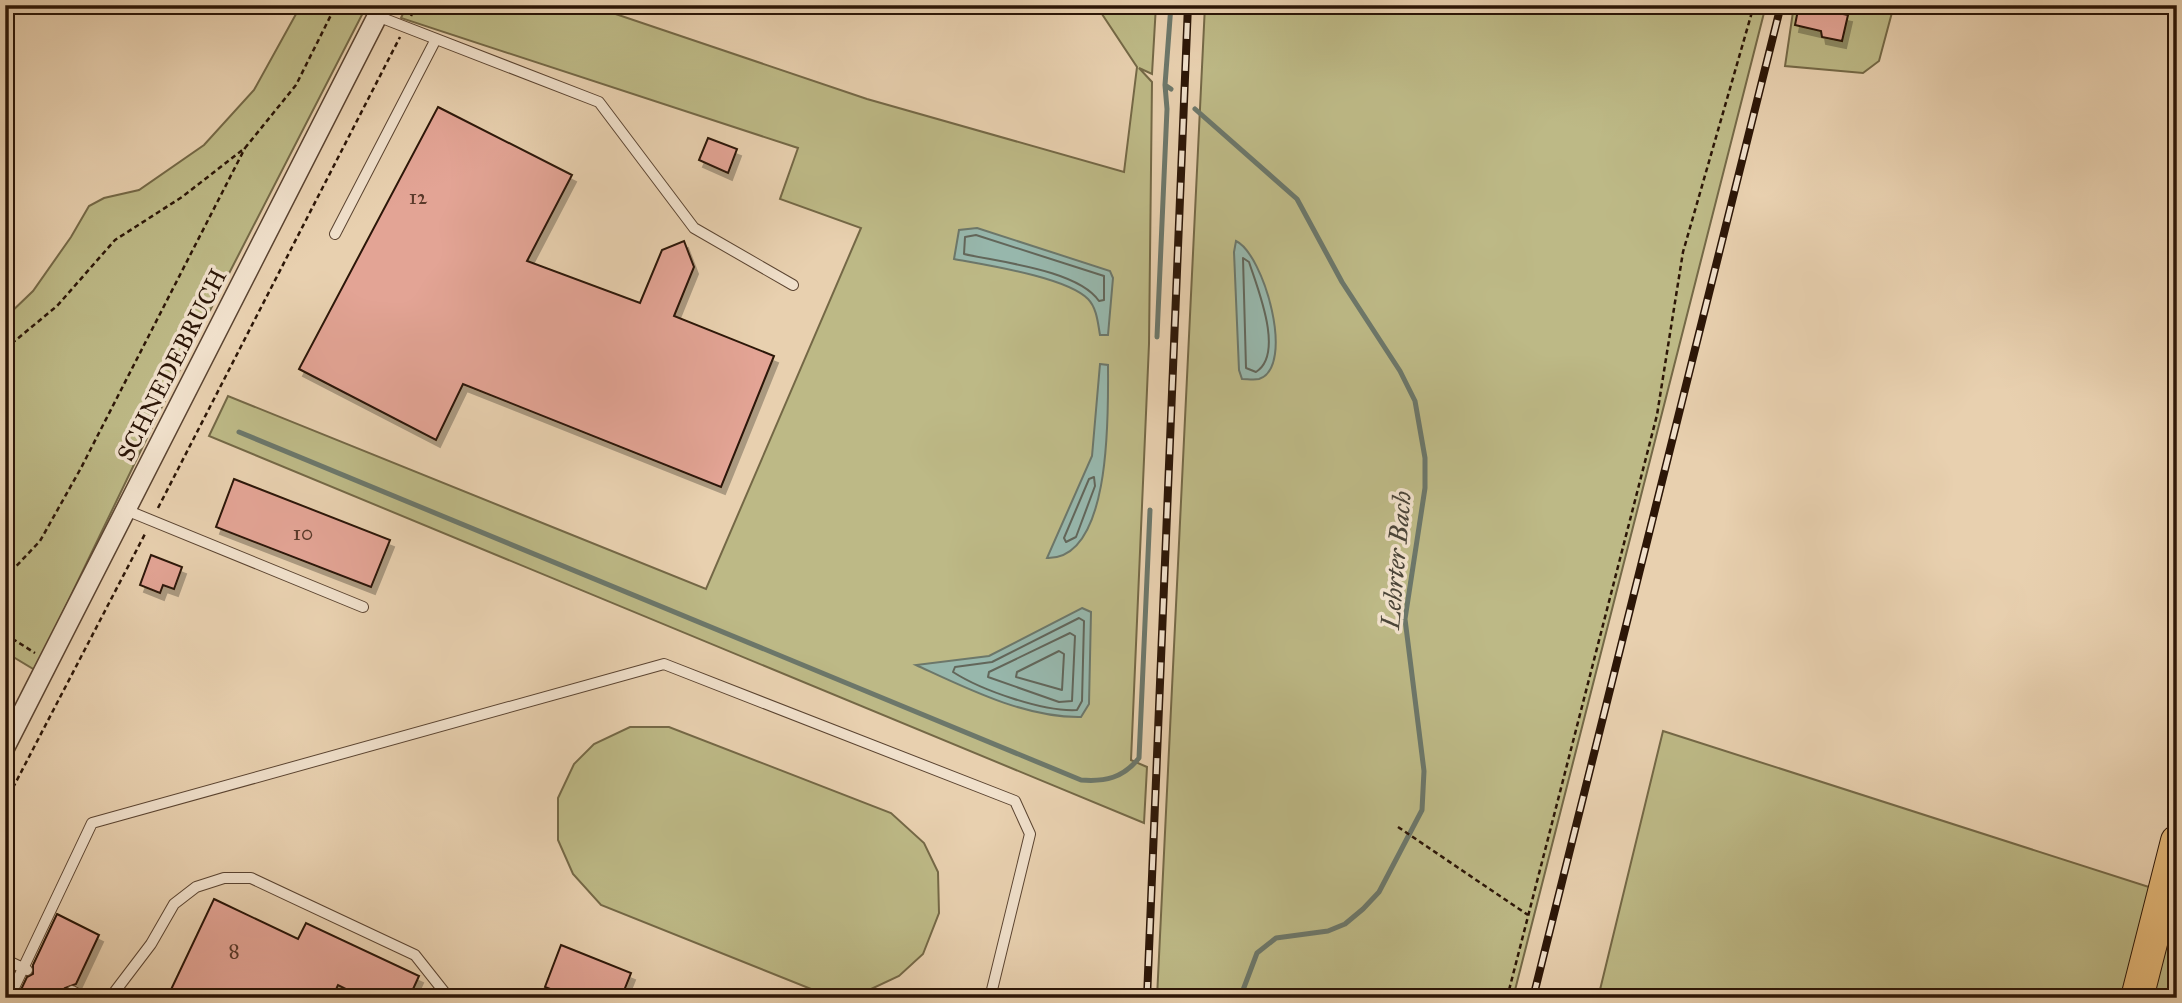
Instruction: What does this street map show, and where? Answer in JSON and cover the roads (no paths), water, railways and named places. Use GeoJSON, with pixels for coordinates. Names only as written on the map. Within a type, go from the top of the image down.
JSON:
{"type":"FeatureCollection","features":[{"type":"Feature","properties":{"kind":"main road"},"geometry":{"type":"LineString","coordinates":[[2137,998],[2177,841]]}},
{"type":"Feature","properties":{"kind":"street","name":"SCHNEDEBRUCH"},"geometry":{"type":"LineString","coordinates":[[5,747],[380,11]]}},
{"type":"Feature","properties":{"kind":"lane"},"geometry":{"type":"LineString","coordinates":[[380,11],[405,28],[599,102],[694,228],[793,285]]}},
{"type":"Feature","properties":{"kind":"lane"},"geometry":{"type":"LineString","coordinates":[[335,234],[436,39]]}},
{"type":"Feature","properties":{"kind":"lane"},"geometry":{"type":"LineString","coordinates":[[126,510],[363,607]]}},
{"type":"Feature","properties":{"kind":"lane"},"geometry":{"type":"LineString","coordinates":[[9,998],[26,970],[92,823],[664,664],[1015,801],[1030,834],[990,998]]}},
{"type":"Feature","properties":{"kind":"lane"},"geometry":{"type":"LineString","coordinates":[[110,998],[151,944],[174,904],[196,887],[224,878],[251,878],[415,955],[449,998]]}},
{"type":"Feature","properties":{"kind":"lane"},"geometry":{"type":"LineString","coordinates":[[5,952],[8,961],[26,970]]}},
{"type":"Feature","properties":{"kind":"lane"},"geometry":{"type":"LineString","coordinates":[[72,992],[85,998]]}},
{"type":"Feature","properties":{"kind":"water"},"geometry":{"type":"Polygon","coordinates":[[[977,228],[1110,271],[1113,278],[1108,335],[1100,335],[1093,307],[1088,299],[1077,291],[1025,273],[954,259],[959,230],[977,228]]]}},
{"type":"Feature","properties":{"kind":"water"},"geometry":{"type":"Polygon","coordinates":[[[1236,241],[1247,250],[1257,266],[1272,310],[1275,354],[1270,370],[1259,379],[1242,379],[1239,370],[1234,252],[1236,241]]]}},
{"type":"Feature","properties":{"kind":"water"},"geometry":{"type":"Polygon","coordinates":[[[1100,364],[1108,365],[1108,414],[1102,478],[1095,509],[1084,535],[1069,552],[1047,558],[1092,456],[1100,364]]]}},
{"type":"Feature","properties":{"kind":"water"},"geometry":{"type":"Polygon","coordinates":[[[1082,608],[1091,612],[1089,704],[1081,717],[1039,713],[1017,707],[975,692],[916,665],[989,656],[1082,608]]]}},
{"type":"Feature","properties":{"kind":"waterway","name":"Lehrter Bach"},"geometry":{"type":"LineString","coordinates":[[1171,5],[1165,85],[1171,89]]}},
{"type":"Feature","properties":{"kind":"waterway"},"geometry":{"type":"LineString","coordinates":[[1157,337],[1167,109],[1165,85]]}},
{"type":"Feature","properties":{"kind":"waterway","name":"Lehrter Bach"},"geometry":{"type":"LineString","coordinates":[[1195,109],[1297,199],[1342,282],[1400,371],[1415,401],[1425,458],[1425,488],[1405,619],[1424,771],[1422,810],[1379,892],[1363,909],[1345,924],[1328,931],[1276,938],[1257,953],[1240,998]]}},
{"type":"Feature","properties":{"kind":"waterway"},"geometry":{"type":"LineString","coordinates":[[239,432],[1081,780],[1113,777],[1127,770],[1139,758],[1150,510]]}},
{"type":"Feature","properties":{"kind":"railway"},"geometry":{"type":"LineString","coordinates":[[1147,998],[1188,5]]}},
{"type":"Feature","properties":{"kind":"railway"},"geometry":{"type":"LineString","coordinates":[[1533,998],[1781,5]]}}]}
